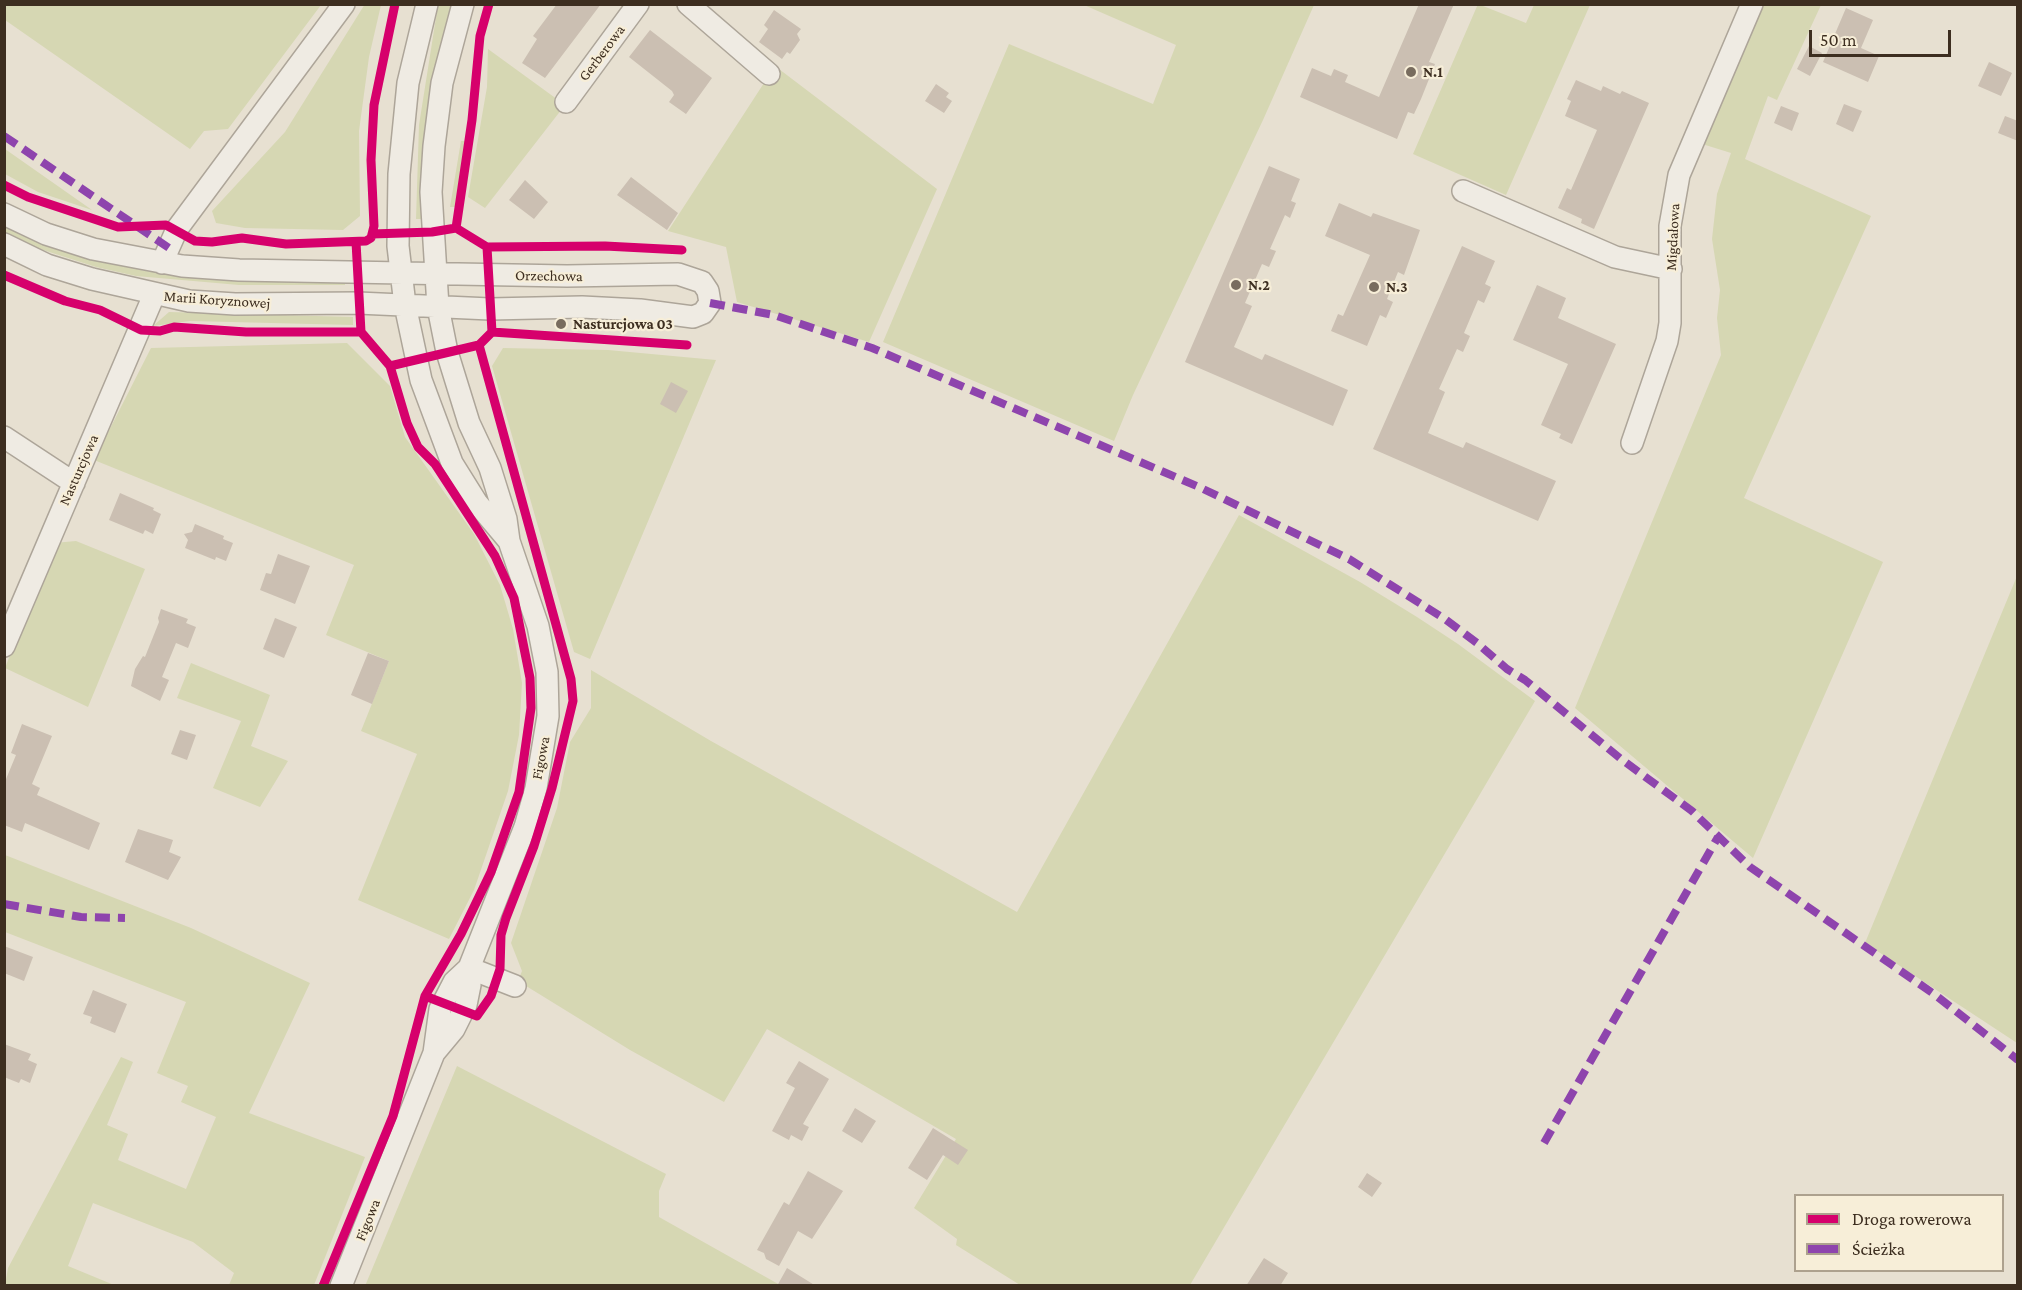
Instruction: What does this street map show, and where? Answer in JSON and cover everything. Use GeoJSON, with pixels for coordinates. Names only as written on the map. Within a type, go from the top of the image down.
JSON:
{"type":"FeatureCollection","features":[{"type":"Feature","properties":{"kind":"street"},"geometry":{"type":"LineString","coordinates":[[162,263],[177,229],[344,4]]}},
{"type":"Feature","properties":{"kind":"street","name":"Figowa"},"geometry":{"type":"LineString","coordinates":[[427,4],[408,83],[399,174],[400,273],[421,380],[452,463],[477,503],[509,541]]}},
{"type":"Feature","properties":{"kind":"street","name":"Figowa"},"geometry":{"type":"LineString","coordinates":[[341,1286],[434,1053],[440,1009],[454,982],[469,968],[525,827],[538,777],[548,716],[547,672],[538,626],[509,541],[506,519],[490,468],[469,423],[447,352],[438,308],[431,192],[435,134],[442,83],[463,4]]}},
{"type":"Feature","properties":{"kind":"street","name":"Gerberowa"},"geometry":{"type":"LineString","coordinates":[[566,102],[638,4]]}},
{"type":"Feature","properties":{"kind":"street"},"geometry":{"type":"LineString","coordinates":[[688,4],[711,11],[769,74]]}},
{"type":"Feature","properties":{"kind":"street","name":"Migdałowa"},"geometry":{"type":"LineString","coordinates":[[1632,443],[1667,341],[1671,269],[1670,226],[1679,175],[1752,4]]}},
{"type":"Feature","properties":{"kind":"street"},"geometry":{"type":"LineString","coordinates":[[1463,191],[1615,257],[1671,269]]}},
{"type":"Feature","properties":{"kind":"street","name":"Marii Koryznowej"},"geometry":{"type":"LineString","coordinates":[[4,214],[46,234],[93,249],[162,263],[239,270],[400,273]]}},
{"type":"Feature","properties":{"kind":"street","name":"Marii Koryznowej"},"geometry":{"type":"LineString","coordinates":[[4,244],[47,265],[154,295],[236,304],[405,304],[438,308]]}},
{"type":"Feature","properties":{"kind":"street","name":"Orzechowa"},"geometry":{"type":"LineString","coordinates":[[400,273],[688,276],[706,286],[710,303],[706,310],[693,317],[582,308],[438,308]]}},
{"type":"Feature","properties":{"kind":"street","name":"Nasturcjowa"},"geometry":{"type":"LineString","coordinates":[[4,646],[154,295]]}},
{"type":"Feature","properties":{"kind":"street"},"geometry":{"type":"LineString","coordinates":[[4,437],[74,483]]}},
{"type":"Feature","properties":{"kind":"street"},"geometry":{"type":"LineString","coordinates":[[469,968],[515,987]]}},
{"type":"Feature","properties":{"kind":"green space"},"geometry":{"type":"Polygon","coordinates":[[[5,4],[321,5],[228,129],[204,131],[190,149],[5,20],[5,4]]]}},
{"type":"Feature","properties":{"kind":"green space"},"geometry":{"type":"Polygon","coordinates":[[[365,4],[381,5],[369,57],[359,131],[360,216],[343,230],[245,228],[216,223],[212,211],[285,132],[365,4]]]}},
{"type":"Feature","properties":{"kind":"green space"},"geometry":{"type":"Polygon","coordinates":[[[1478,4],[1526,23],[1534,5],[1590,5],[1506,195],[1413,154],[1478,4]]]}},
{"type":"Feature","properties":{"kind":"green space"},"geometry":{"type":"Polygon","coordinates":[[[438,5],[451,5],[432,77],[423,148],[422,219],[416,219],[419,125],[438,5]]]}},
{"type":"Feature","properties":{"kind":"green space"},"geometry":{"type":"Polygon","coordinates":[[[1084,5],[1314,5],[1263,120],[1133,395],[1114,441],[883,342],[1009,44],[1153,104],[1176,45],[1084,5]]]}},
{"type":"Feature","properties":{"kind":"green space"},"geometry":{"type":"Polygon","coordinates":[[[1764,5],[1821,5],[1777,100],[1768,96],[1745,159],[1871,216],[1744,498],[1883,562],[1753,858],[1575,708],[1721,355],[1717,318],[1720,290],[1712,239],[1717,194],[1731,153],[1699,143],[1764,5]]]}},
{"type":"Feature","properties":{"kind":"green space"},"geometry":{"type":"Polygon","coordinates":[[[488,49],[565,105],[485,208],[468,197],[487,87],[488,49]]]}},
{"type":"Feature","properties":{"kind":"green space"},"geometry":{"type":"Polygon","coordinates":[[[775,66],[937,189],[869,342],[737,302],[726,247],[668,231],[775,66]]]}},
{"type":"Feature","properties":{"kind":"green space"},"geometry":{"type":"Polygon","coordinates":[[[461,141],[465,141],[455,207],[450,207],[461,141]]]}},
{"type":"Feature","properties":{"kind":"green space"},"geometry":{"type":"Polygon","coordinates":[[[5,149],[92,210],[38,192],[5,174],[5,149]]]}},
{"type":"Feature","properties":{"kind":"green space"},"geometry":{"type":"Polygon","coordinates":[[[4,227],[62,250],[145,271],[206,278],[345,280],[345,285],[239,285],[136,276],[96,267],[37,248],[5,233],[4,227]]]}},
{"type":"Feature","properties":{"kind":"green space"},"geometry":{"type":"Polygon","coordinates":[[[169,312],[353,317],[353,325],[190,321],[153,326],[169,312]]]}},
{"type":"Feature","properties":{"kind":"green space"},"geometry":{"type":"Polygon","coordinates":[[[347,343],[390,386],[405,437],[474,534],[500,585],[513,629],[522,683],[519,735],[508,791],[474,890],[449,939],[358,900],[417,754],[361,731],[389,661],[326,635],[354,565],[94,460],[151,348],[347,343]]]}},
{"type":"Feature","properties":{"kind":"green space"},"geometry":{"type":"Polygon","coordinates":[[[503,348],[608,350],[716,360],[590,659],[574,652],[492,366],[503,348]]]}},
{"type":"Feature","properties":{"kind":"green space"},"geometry":{"type":"Polygon","coordinates":[[[1239,515],[1360,582],[1417,617],[1535,701],[1190,1285],[1020,1285],[956,1245],[957,1239],[914,1208],[956,1139],[767,1029],[724,1102],[630,1050],[518,981],[522,971],[511,943],[557,808],[570,742],[591,708],[591,670],[711,741],[1017,912],[1239,515]]]}},
{"type":"Feature","properties":{"kind":"green space"},"geometry":{"type":"Polygon","coordinates":[[[76,541],[145,569],[88,707],[5,668],[54,543],[76,541]]]}},
{"type":"Feature","properties":{"kind":"green space"},"geometry":{"type":"Polygon","coordinates":[[[2017,576],[2017,1043],[1865,943],[2017,576]]]}},
{"type":"Feature","properties":{"kind":"green space"},"geometry":{"type":"Polygon","coordinates":[[[191,663],[270,695],[251,746],[288,761],[260,807],[213,788],[241,721],[177,698],[191,663]]]}},
{"type":"Feature","properties":{"kind":"green space"},"geometry":{"type":"Polygon","coordinates":[[[5,855],[191,928],[310,983],[249,1113],[365,1157],[314,1285],[229,1285],[234,1273],[193,1242],[93,1203],[68,1266],[114,1285],[5,1285],[8,1268],[121,1057],[133,1062],[107,1125],[128,1134],[118,1160],[186,1189],[216,1117],[181,1102],[188,1086],[157,1073],[186,1002],[5,932],[5,855]]]}},
{"type":"Feature","properties":{"kind":"green space"},"geometry":{"type":"Polygon","coordinates":[[[457,1066],[666,1174],[659,1191],[659,1217],[780,1285],[365,1286],[457,1066]]]}},
{"type":"Feature","properties":{"kind":"building"},"geometry":{"type":"Polygon","coordinates":[[[557,4],[601,4],[545,78],[522,63],[537,39],[533,36],[557,4]]]}},
{"type":"Feature","properties":{"kind":"building","name":"N.1"},"geometry":{"type":"Polygon","coordinates":[[[1419,4],[1454,4],[1429,62],[1435,64],[1421,99],[1414,114],[1408,112],[1397,139],[1300,97],[1312,68],[1331,76],[1334,69],[1348,75],[1345,82],[1379,97],[1419,4]]]}},
{"type":"Feature","properties":{"kind":"building"},"geometry":{"type":"Polygon","coordinates":[[[1846,8],[1873,20],[1861,48],[1879,56],[1868,82],[1823,62],[1846,8]]]}},
{"type":"Feature","properties":{"kind":"building"},"geometry":{"type":"Polygon","coordinates":[[[774,10],[801,29],[797,34],[800,40],[790,54],[787,52],[782,59],[759,42],[768,29],[764,25],[774,10]]]}},
{"type":"Feature","properties":{"kind":"building"},"geometry":{"type":"Polygon","coordinates":[[[650,30],[712,78],[686,114],[669,102],[674,95],[672,91],[629,57],[650,30]]]}},
{"type":"Feature","properties":{"kind":"building"},"geometry":{"type":"Polygon","coordinates":[[[1809,46],[1822,53],[1810,76],[1797,69],[1809,46]]]}},
{"type":"Feature","properties":{"kind":"building"},"geometry":{"type":"Polygon","coordinates":[[[1989,62],[2012,73],[2001,96],[1978,86],[1989,62]]]}},
{"type":"Feature","properties":{"kind":"building"},"geometry":{"type":"Polygon","coordinates":[[[1576,80],[1601,91],[1603,86],[1620,94],[1622,91],[1649,103],[1594,229],[1581,223],[1582,219],[1558,208],[1567,188],[1571,190],[1597,130],[1565,116],[1571,101],[1567,99],[1576,80]]]}},
{"type":"Feature","properties":{"kind":"building"},"geometry":{"type":"Polygon","coordinates":[[[936,84],[949,93],[946,97],[952,101],[944,113],[925,101],[936,84]]]}},
{"type":"Feature","properties":{"kind":"building"},"geometry":{"type":"Polygon","coordinates":[[[1844,104],[1862,111],[1853,132],[1836,124],[1844,104]]]}},
{"type":"Feature","properties":{"kind":"building"},"geometry":{"type":"Polygon","coordinates":[[[1781,106],[1799,113],[1792,131],[1774,123],[1781,106]]]}},
{"type":"Feature","properties":{"kind":"building"},"geometry":{"type":"Polygon","coordinates":[[[2005,116],[2018,121],[2018,141],[1998,133],[2005,116]]]}},
{"type":"Feature","properties":{"kind":"building","name":"N.2"},"geometry":{"type":"Polygon","coordinates":[[[1269,166],[1300,179],[1291,201],[1296,203],[1290,218],[1285,215],[1270,249],[1276,251],[1269,267],[1262,264],[1245,303],[1252,306],[1234,347],[1262,360],[1265,354],[1348,390],[1333,426],[1185,362],[1269,166]]]}},
{"type":"Feature","properties":{"kind":"building"},"geometry":{"type":"Polygon","coordinates":[[[631,177],[678,213],[667,230],[617,195],[631,177]]]}},
{"type":"Feature","properties":{"kind":"building"},"geometry":{"type":"Polygon","coordinates":[[[525,180],[548,202],[534,219],[509,200],[525,180]]]}},
{"type":"Feature","properties":{"kind":"building","name":"N.3"},"geometry":{"type":"Polygon","coordinates":[[[1339,203],[1371,217],[1373,213],[1420,230],[1404,275],[1398,272],[1387,299],[1393,302],[1386,318],[1380,315],[1367,346],[1331,331],[1338,314],[1343,316],[1370,255],[1325,236],[1339,203]]]}},
{"type":"Feature","properties":{"kind":"building"},"geometry":{"type":"Polygon","coordinates":[[[1462,246],[1495,261],[1485,284],[1491,287],[1484,303],[1478,300],[1464,333],[1470,336],[1463,352],[1457,349],[1439,389],[1445,392],[1428,433],[1463,448],[1466,442],[1556,481],[1538,521],[1373,449],[1462,246]]]}},
{"type":"Feature","properties":{"kind":"building"},"geometry":{"type":"Polygon","coordinates":[[[1537,285],[1566,298],[1558,318],[1616,344],[1572,444],[1559,438],[1561,434],[1541,425],[1568,364],[1513,340],[1537,285]]]}},
{"type":"Feature","properties":{"kind":"building"},"geometry":{"type":"Polygon","coordinates":[[[671,382],[688,391],[676,413],[660,404],[671,382]]]}},
{"type":"Feature","properties":{"kind":"building"},"geometry":{"type":"Polygon","coordinates":[[[120,493],[154,508],[153,510],[161,514],[153,534],[145,530],[143,534],[109,520],[120,493]]]}},
{"type":"Feature","properties":{"kind":"building"},"geometry":{"type":"Polygon","coordinates":[[[195,524],[224,536],[223,539],[233,543],[226,561],[216,557],[215,560],[185,548],[188,540],[184,534],[192,532],[195,524]]]}},
{"type":"Feature","properties":{"kind":"building"},"geometry":{"type":"Polygon","coordinates":[[[278,554],[310,566],[295,604],[260,590],[266,573],[271,574],[278,554]]]}},
{"type":"Feature","properties":{"kind":"building"},"geometry":{"type":"Polygon","coordinates":[[[161,609],[188,619],[186,623],[196,627],[188,648],[176,643],[162,677],[169,680],[160,701],[131,686],[135,669],[143,656],[145,657],[159,622],[161,609]]]}},
{"type":"Feature","properties":{"kind":"building"},"geometry":{"type":"Polygon","coordinates":[[[275,618],[297,627],[284,658],[263,649],[275,618]]]}},
{"type":"Feature","properties":{"kind":"building"},"geometry":{"type":"Polygon","coordinates":[[[368,653],[389,661],[372,704],[351,695],[368,653]]]}},
{"type":"Feature","properties":{"kind":"building"},"geometry":{"type":"Polygon","coordinates":[[[22,724],[52,736],[32,784],[40,788],[37,795],[100,823],[89,850],[25,823],[22,832],[4,825],[4,784],[16,755],[11,753],[22,724]]]}},
{"type":"Feature","properties":{"kind":"building"},"geometry":{"type":"Polygon","coordinates":[[[180,730],[196,735],[187,760],[171,754],[180,730]]]}},
{"type":"Feature","properties":{"kind":"building"},"geometry":{"type":"Polygon","coordinates":[[[138,829],[173,840],[169,852],[181,857],[168,880],[125,862],[138,829]]]}},
{"type":"Feature","properties":{"kind":"building"},"geometry":{"type":"Polygon","coordinates":[[[4,946],[33,957],[24,981],[4,973],[4,946]]]}},
{"type":"Feature","properties":{"kind":"building"},"geometry":{"type":"Polygon","coordinates":[[[93,990],[127,1004],[115,1033],[90,1023],[92,1017],[83,1014],[93,990]]]}},
{"type":"Feature","properties":{"kind":"building"},"geometry":{"type":"Polygon","coordinates":[[[4,1044],[31,1054],[28,1060],[37,1064],[30,1083],[21,1079],[19,1083],[4,1077],[4,1044]]]}},
{"type":"Feature","properties":{"kind":"building"},"geometry":{"type":"Polygon","coordinates":[[[799,1061],[829,1079],[803,1124],[809,1127],[802,1141],[791,1135],[789,1140],[772,1131],[795,1088],[786,1083],[799,1061]]]}},
{"type":"Feature","properties":{"kind":"building"},"geometry":{"type":"Polygon","coordinates":[[[855,1108],[876,1121],[862,1143],[842,1131],[855,1108]]]}},
{"type":"Feature","properties":{"kind":"building"},"geometry":{"type":"Polygon","coordinates":[[[933,1128],[968,1150],[958,1165],[943,1155],[927,1180],[908,1168],[933,1128]]]}},
{"type":"Feature","properties":{"kind":"building"},"geometry":{"type":"Polygon","coordinates":[[[808,1171],[843,1191],[812,1239],[798,1231],[779,1266],[766,1259],[764,1253],[757,1250],[784,1202],[789,1205],[808,1171]]]}},
{"type":"Feature","properties":{"kind":"building"},"geometry":{"type":"Polygon","coordinates":[[[1367,1173],[1382,1183],[1372,1197],[1358,1187],[1367,1173]]]}},
{"type":"Feature","properties":{"kind":"building"},"geometry":{"type":"Polygon","coordinates":[[[1264,1258],[1288,1273],[1280,1286],[1246,1286],[1264,1258]]]}},
{"type":"Feature","properties":{"kind":"building"},"geometry":{"type":"Polygon","coordinates":[[[787,1268],[816,1286],[777,1286],[787,1268]]]}},
{"type":"Feature","properties":{"kind":"marked path"},"geometry":{"type":"LineString","coordinates":[[4,136],[169,248]]}},
{"type":"Feature","properties":{"kind":"marked path"},"geometry":{"type":"LineString","coordinates":[[710,303],[774,315],[872,348],[1199,487],[1349,559],[1445,619],[1507,669],[1525,680],[1621,759],[1692,811],[1750,867],[1934,994],[2018,1060]]}},
{"type":"Feature","properties":{"kind":"marked path"},"geometry":{"type":"LineString","coordinates":[[1544,1143],[1718,837]]}},
{"type":"Feature","properties":{"kind":"marked path"},"geometry":{"type":"LineString","coordinates":[[4,904],[81,917],[125,918]]}},
{"type":"Feature","properties":{"kind":"cycle path"},"geometry":{"type":"LineString","coordinates":[[4,185],[28,197],[118,227],[166,225],[195,241],[212,242],[242,238],[286,244],[366,241],[371,238],[374,226],[371,160],[374,105],[395,4]]}},
{"type":"Feature","properties":{"kind":"cycle path"},"geometry":{"type":"LineString","coordinates":[[489,4],[480,36],[472,120],[456,228],[487,247],[605,246],[682,250]]}},
{"type":"Feature","properties":{"kind":"cycle path"},"geometry":{"type":"LineString","coordinates":[[372,234],[432,232],[456,228]]}},
{"type":"Feature","properties":{"kind":"cycle path"},"geometry":{"type":"LineString","coordinates":[[323,1286],[393,1116],[425,996],[461,934],[491,872],[519,792],[531,708],[530,678],[514,598],[495,556],[435,464],[418,447],[407,423],[390,366],[361,332],[356,242]]}},
{"type":"Feature","properties":{"kind":"cycle path"},"geometry":{"type":"LineString","coordinates":[[425,996],[477,1016],[491,996],[500,969],[501,935],[534,846],[552,788],[573,701],[571,679],[479,345],[492,332],[487,247]]}},
{"type":"Feature","properties":{"kind":"cycle path"},"geometry":{"type":"LineString","coordinates":[[4,275],[65,301],[100,310],[141,330],[160,331],[174,327],[246,332],[361,332]]}},
{"type":"Feature","properties":{"kind":"cycle path"},"geometry":{"type":"LineString","coordinates":[[492,332],[687,345]]}},
{"type":"Feature","properties":{"kind":"cycle path"},"geometry":{"type":"LineString","coordinates":[[390,366],[479,345]]}},
{"type":"Feature","properties":{"kind":"place","name":"N.1"},"geometry":{"type":"Point","coordinates":[1411,72]}},
{"type":"Feature","properties":{"kind":"place","name":"N.2"},"geometry":{"type":"Point","coordinates":[1236,285]}},
{"type":"Feature","properties":{"kind":"place","name":"N.3"},"geometry":{"type":"Point","coordinates":[1374,287]}},
{"type":"Feature","properties":{"kind":"place","name":"Nasturcjowa 03"},"geometry":{"type":"Point","coordinates":[561,324]}}]}
